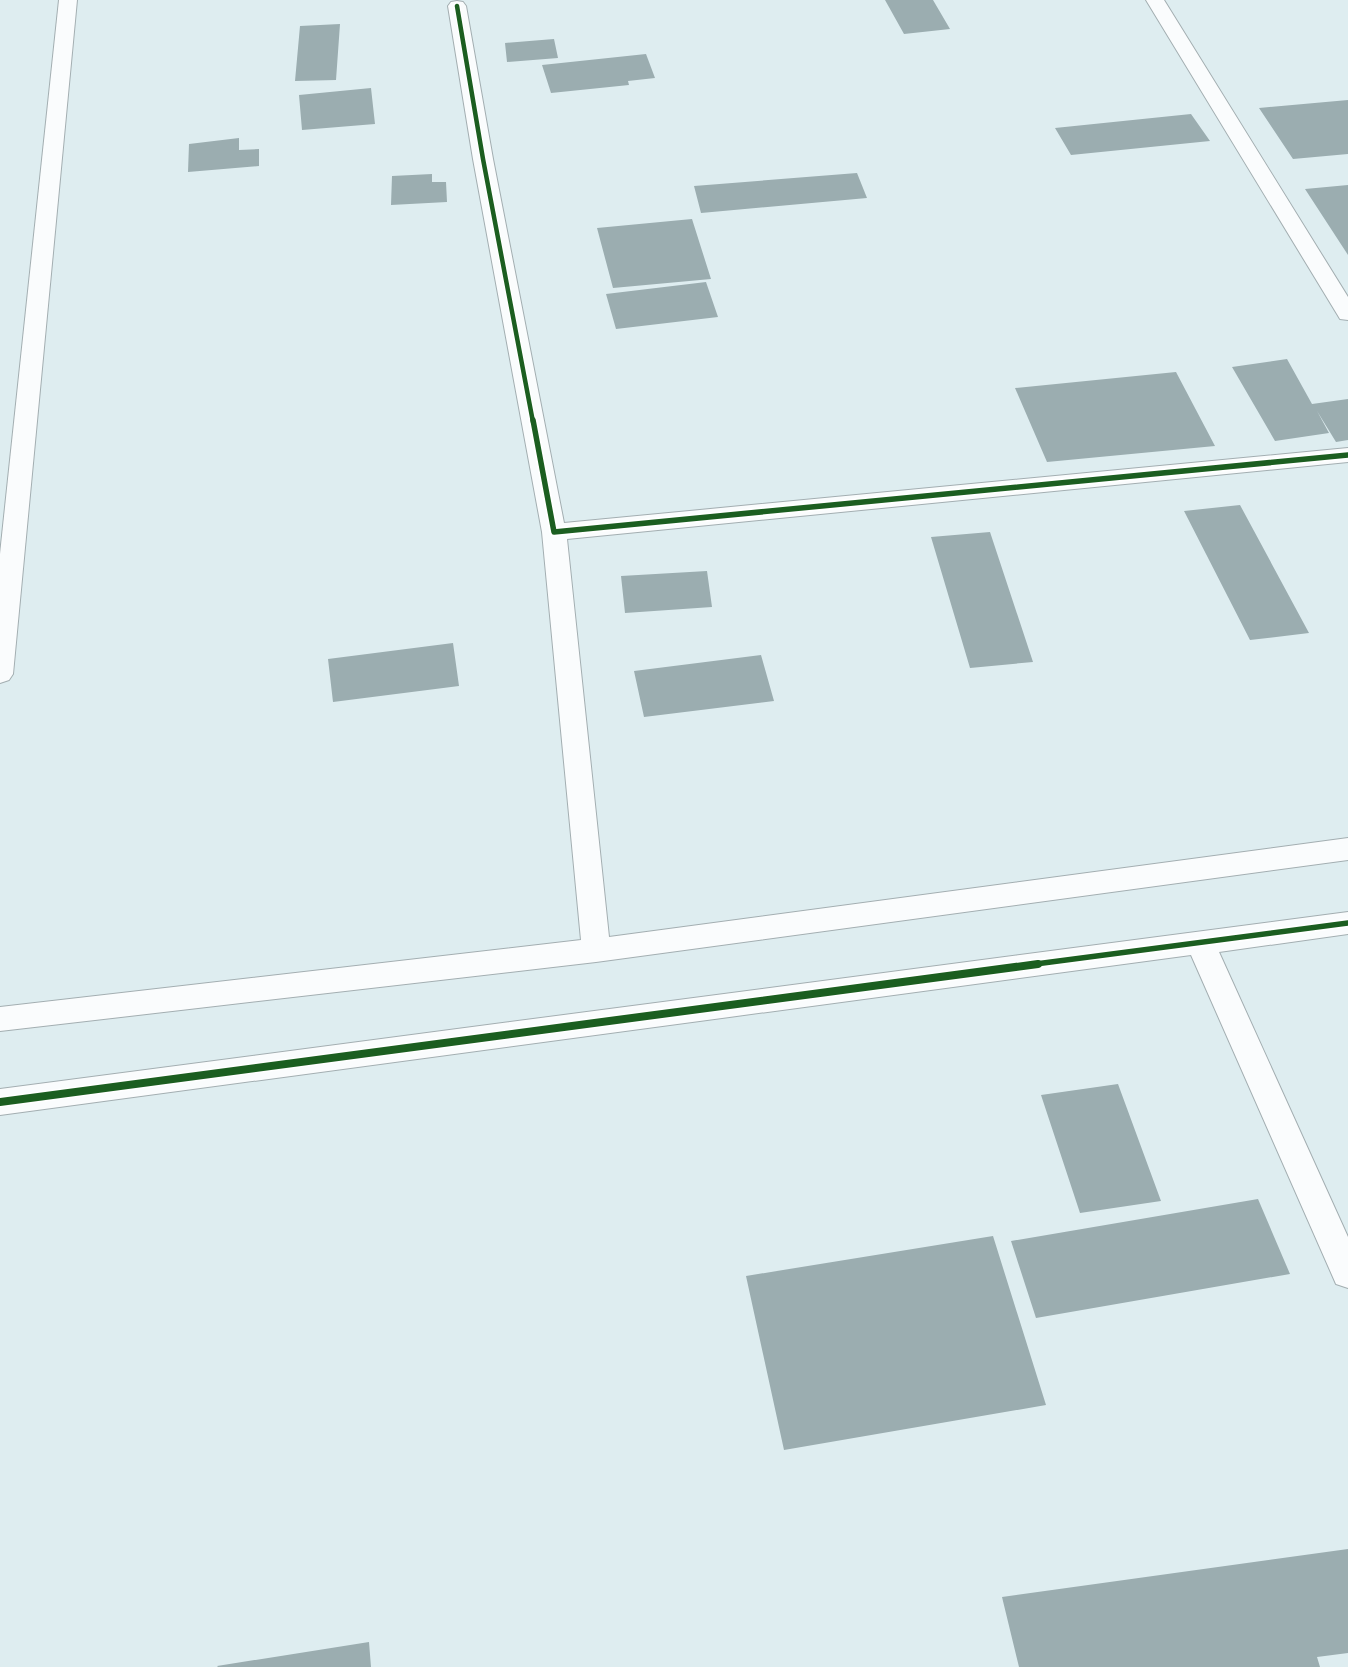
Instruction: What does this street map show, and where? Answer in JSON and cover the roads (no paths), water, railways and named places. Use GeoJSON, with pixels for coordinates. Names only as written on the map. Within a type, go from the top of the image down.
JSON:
{"type":"FeatureCollection","features":[{"type":"Feature","properties":{"kind":"street"},"geometry":{"type":"LineString","coordinates":[[0,674],[68,0]]}},
{"type":"Feature","properties":{"kind":"street"},"geometry":{"type":"LineString","coordinates":[[1155,0],[1348,314]]}},
{"type":"Feature","properties":{"kind":"street"},"geometry":{"type":"LineString","coordinates":[[457,6],[482,159],[554,532],[596,950]]}},
{"type":"Feature","properties":{"kind":"street"},"geometry":{"type":"LineString","coordinates":[[554,532],[1348,455]]}},
{"type":"Feature","properties":{"kind":"street"},"geometry":{"type":"LineString","coordinates":[[0,1019],[596,950],[1348,849]]}},
{"type":"Feature","properties":{"kind":"street"},"geometry":{"type":"LineString","coordinates":[[0,1102],[1348,922]]}},
{"type":"Feature","properties":{"kind":"street"},"geometry":{"type":"LineString","coordinates":[[1200,942],[1348,1273]]}}]}
